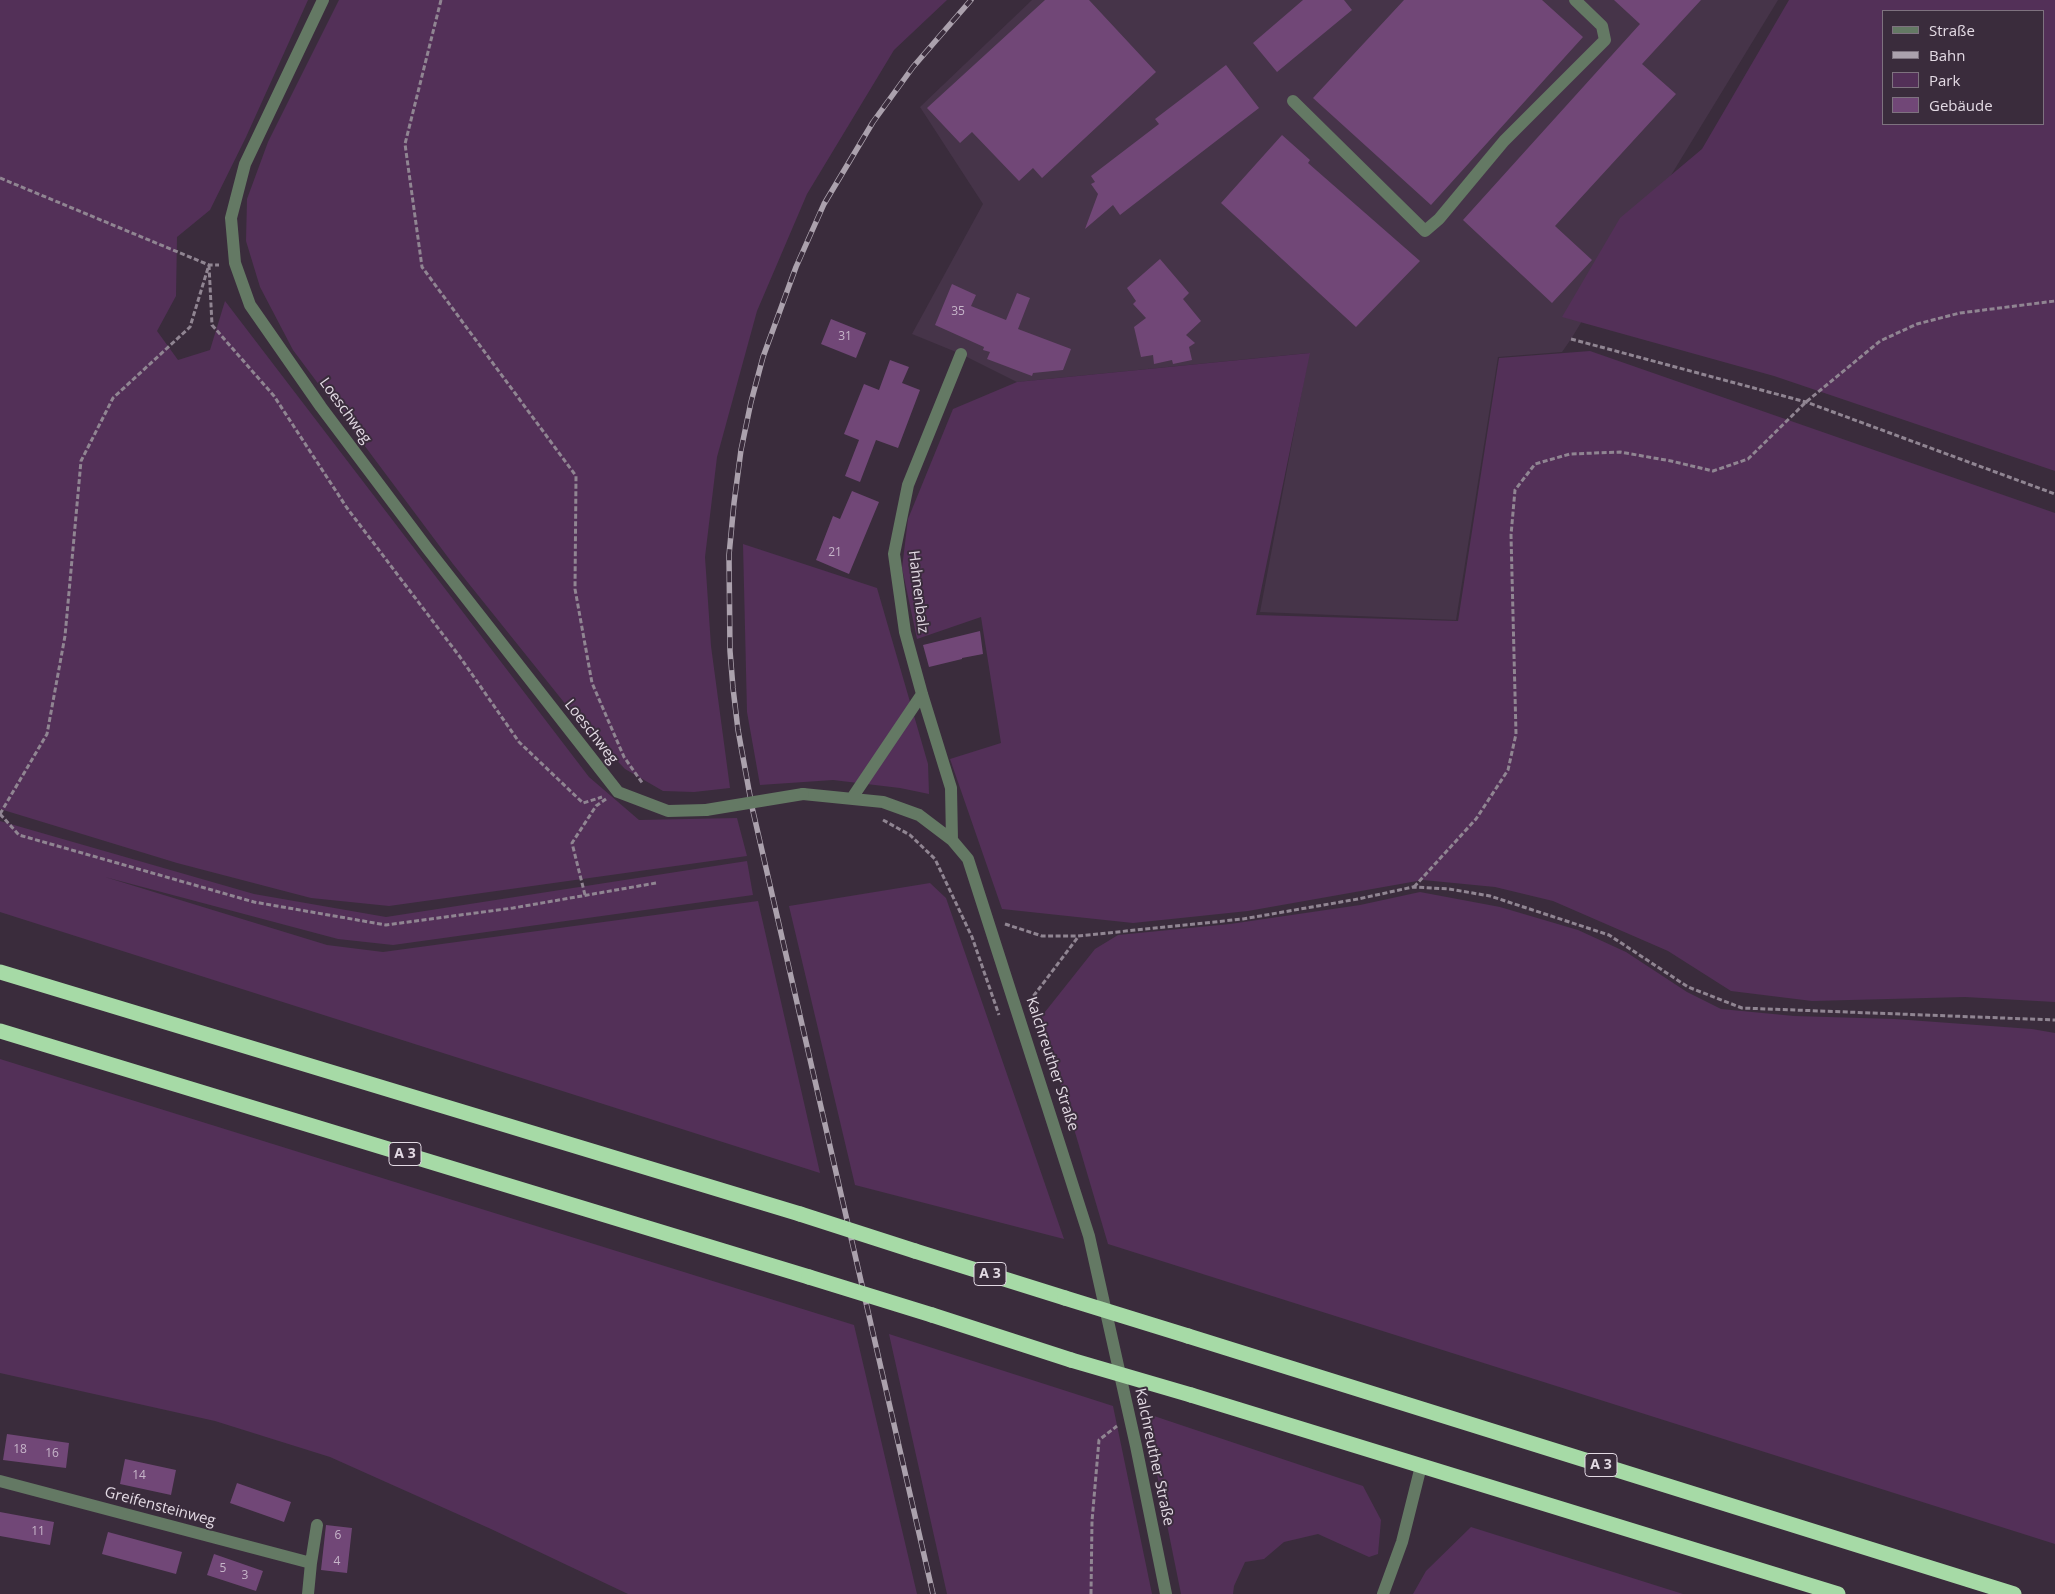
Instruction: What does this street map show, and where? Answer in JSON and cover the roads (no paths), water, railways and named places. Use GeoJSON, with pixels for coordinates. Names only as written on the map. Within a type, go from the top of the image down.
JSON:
{"type":"FeatureCollection","features":[{"type":"Feature","properties":{"kind":"highway","name":"A 3"},"geometry":{"type":"LineString","coordinates":[[0,972],[800,1214],[2014,1594]]}},
{"type":"Feature","properties":{"kind":"highway","name":"A 3"},"geometry":{"type":"LineString","coordinates":[[0,1031],[809,1277],[1071,1360],[1191,1395],[1838,1594]]}},
{"type":"Feature","properties":{"kind":"street","name":"Loeschweg"},"geometry":{"type":"LineString","coordinates":[[323,0],[245,164],[231,218],[235,264],[250,305],[320,407],[427,548],[618,792],[668,811]]}},
{"type":"Feature","properties":{"kind":"street"},"geometry":{"type":"LineString","coordinates":[[1293,101],[1425,232],[1439,219],[1504,142],[1605,40],[1602,26],[1575,0]]}},
{"type":"Feature","properties":{"kind":"street","name":"Hahnenbalz"},"geometry":{"type":"LineString","coordinates":[[952,840],[951,788],[905,632],[894,554],[908,485],[961,354]]}},
{"type":"Feature","properties":{"kind":"street"},"geometry":{"type":"LineString","coordinates":[[852,798],[922,694]]}},
{"type":"Feature","properties":{"kind":"street","name":"Kalchreuther Straße"},"geometry":{"type":"LineString","coordinates":[[668,811],[706,810],[803,794],[883,802],[919,815],[952,840],[968,859],[1090,1236],[1166,1594]]}},
{"type":"Feature","properties":{"kind":"street"},"geometry":{"type":"LineString","coordinates":[[1382,1594],[1402,1542],[1421,1466]]}},
{"type":"Feature","properties":{"kind":"street","name":"Greifensteinweg"},"geometry":{"type":"LineString","coordinates":[[0,1481],[311,1564]]}},
{"type":"Feature","properties":{"kind":"street"},"geometry":{"type":"LineString","coordinates":[[308,1594],[317,1525]]}},
{"type":"Feature","properties":{"kind":"railway"},"geometry":{"type":"LineString","coordinates":[[933,1594],[752,807],[738,730],[733,688],[730,651],[729,555],[741,450],[751,402],[763,357],[796,267],[824,204],[873,122],[913,67],[971,0]]}}]}
